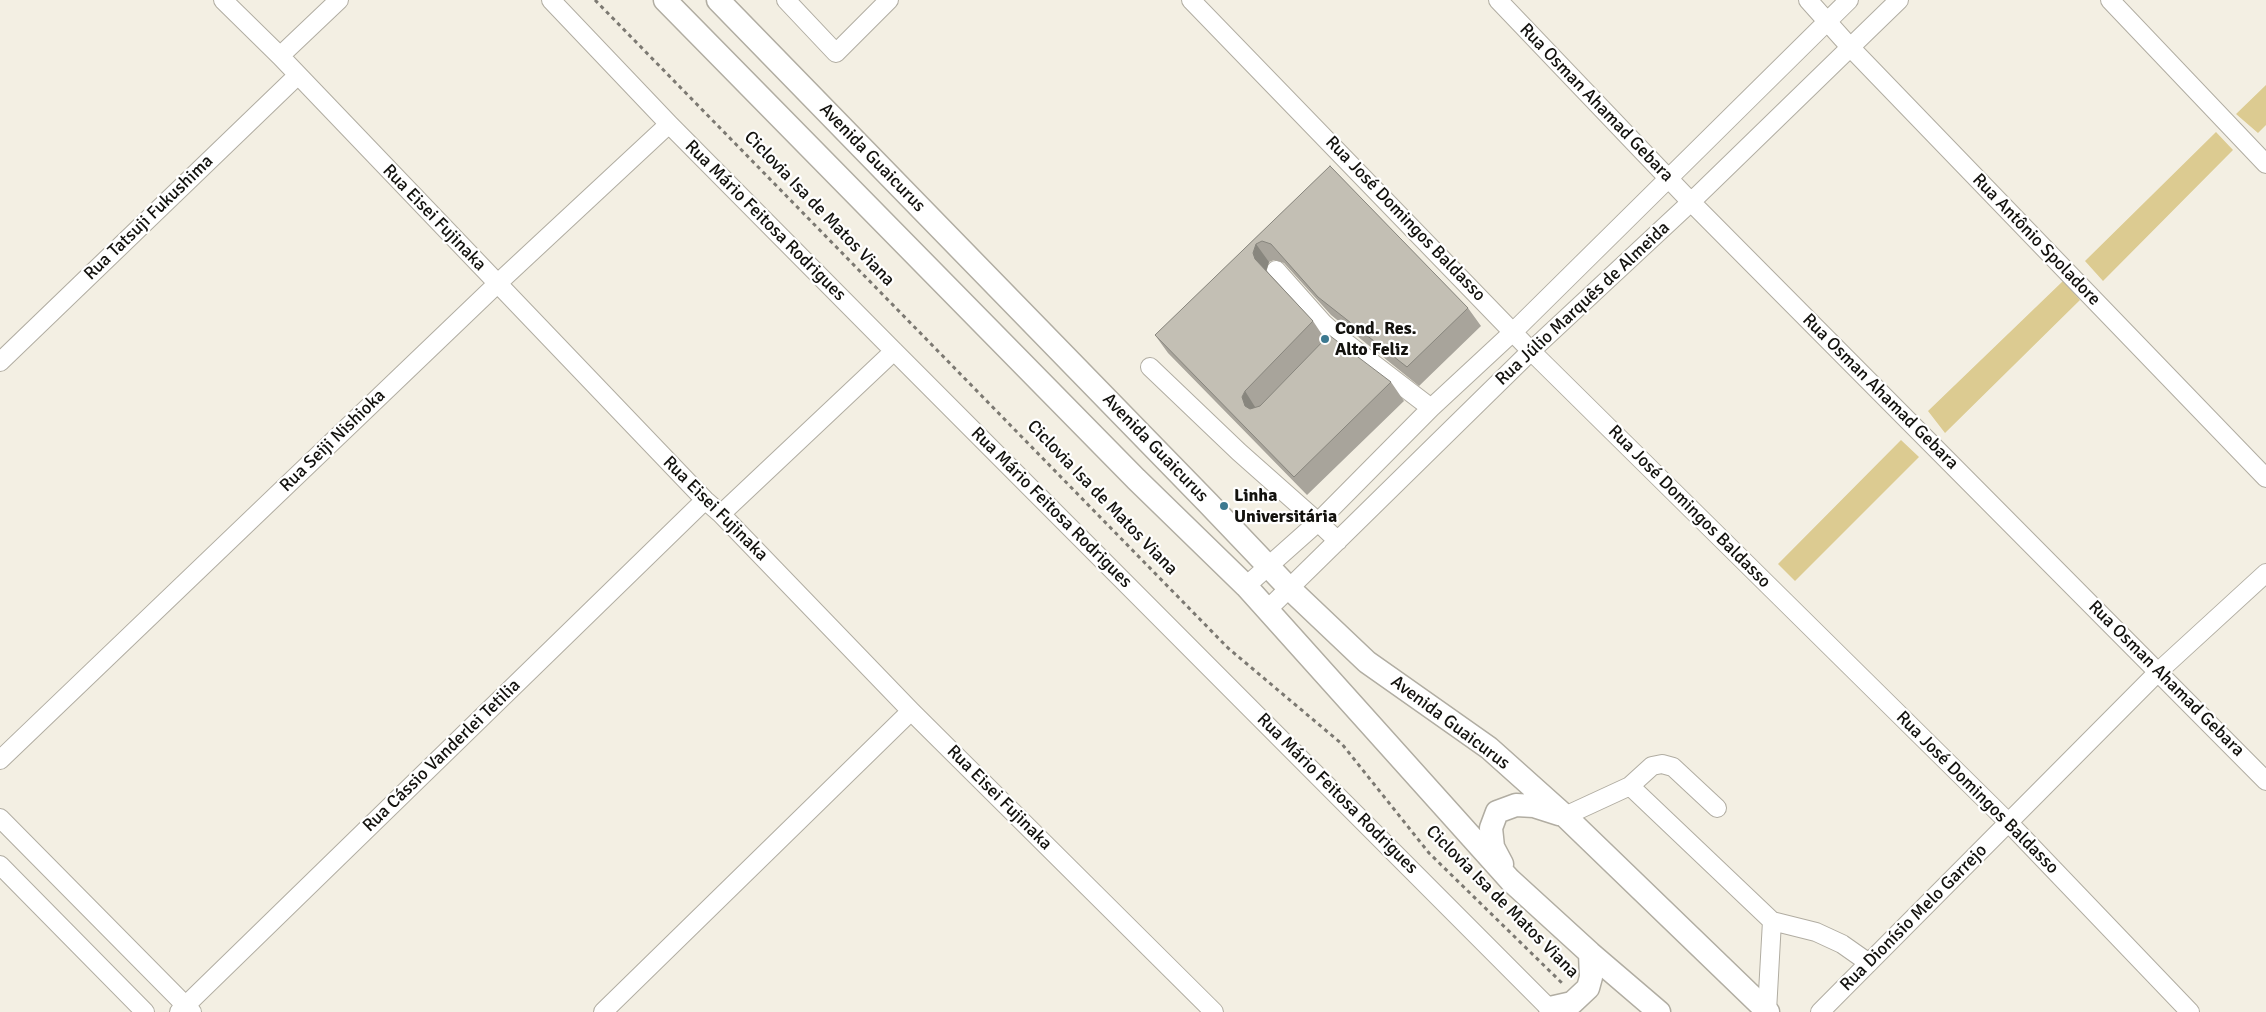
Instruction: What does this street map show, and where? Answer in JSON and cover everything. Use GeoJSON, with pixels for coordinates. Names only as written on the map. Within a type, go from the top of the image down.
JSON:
{"type":"FeatureCollection","features":[{"type":"Feature","properties":{"kind":"main road","name":"Avenida Guaicurus"},"geometry":{"type":"LineString","coordinates":[[665,0],[1136,479],[1246,586],[1510,880],[1658,1012]]}},
{"type":"Feature","properties":{"kind":"main road","name":"Avenida Guaicurus"},"geometry":{"type":"LineString","coordinates":[[718,0],[1269,565],[1289,588],[1367,662],[1489,748],[1565,816],[1767,1011]]}},
{"type":"Feature","properties":{"kind":"main road"},"geometry":{"type":"LineString","coordinates":[[1510,880],[1493,847],[1491,828],[1498,812],[1516,805],[1534,806],[1565,816]]}},
{"type":"Feature","properties":{"kind":"main road"},"geometry":{"type":"LineString","coordinates":[[1552,1010],[1572,1004],[1588,988],[1591,977],[1590,953]]}},
{"type":"Feature","properties":{"kind":"street","name":"Rua Eisei Fujinaka"},"geometry":{"type":"LineString","coordinates":[[223,0],[280,56],[705,500],[721,514],[911,711],[1214,1012]]}},
{"type":"Feature","properties":{"kind":"street"},"geometry":{"type":"LineString","coordinates":[[280,56],[339,0]]}},
{"type":"Feature","properties":{"kind":"street","name":"Rua Mário Feitosa Rodrigues"},"geometry":{"type":"LineString","coordinates":[[552,0],[669,124],[1552,1010]]}},
{"type":"Feature","properties":{"kind":"street"},"geometry":{"type":"LineString","coordinates":[[786,0],[836,53],[889,0]]}},
{"type":"Feature","properties":{"kind":"street","name":"Rua José Domingos Baldasso"},"geometry":{"type":"LineString","coordinates":[[1191,0],[1514,330],[1531,350],[2009,823],[2190,1012]]}},
{"type":"Feature","properties":{"kind":"street","name":"Rua Osman Ahamad Gebara"},"geometry":{"type":"LineString","coordinates":[[1498,0],[1667,178],[2266,780]]}},
{"type":"Feature","properties":{"kind":"street","name":"Rua Antônio Spoladore"},"geometry":{"type":"LineString","coordinates":[[1808,0],[1829,21],[1850,47],[2266,478]]}},
{"type":"Feature","properties":{"kind":"street","name":"Rua Júlio Marquês de Almeida"},"geometry":{"type":"LineString","coordinates":[[1246,586],[1318,522],[1431,408],[1514,330],[1849,0]]}},
{"type":"Feature","properties":{"kind":"street","name":"Rua Júlio Marquês de Almeida"},"geometry":{"type":"LineString","coordinates":[[1267,610],[1531,350],[1691,202],[1899,0]]}},
{"type":"Feature","properties":{"kind":"street"},"geometry":{"type":"LineString","coordinates":[[2110,0],[2266,164]]}},
{"type":"Feature","properties":{"kind":"street","name":"Rua Tatsuji Fukushima"},"geometry":{"type":"LineString","coordinates":[[0,362],[298,75]]}},
{"type":"Feature","properties":{"kind":"street","name":"Rua Seiji Nishioka"},"geometry":{"type":"LineString","coordinates":[[0,760],[497,284],[669,124]]}},
{"type":"Feature","properties":{"kind":"street"},"geometry":{"type":"LineString","coordinates":[[1276,270],[1323,323],[1431,408]]}},
{"type":"Feature","properties":{"kind":"street"},"geometry":{"type":"LineString","coordinates":[[1327,353],[1341,339]]}},
{"type":"Feature","properties":{"kind":"street"},"geometry":{"type":"LineString","coordinates":[[721,514],[894,351]]}},
{"type":"Feature","properties":{"kind":"street"},"geometry":{"type":"LineString","coordinates":[[1150,367],[1239,452],[1338,541]]}},
{"type":"Feature","properties":{"kind":"street","name":"Rua Cássio Vanderlei Tetilia"},"geometry":{"type":"LineString","coordinates":[[186,1010],[705,500]]}},
{"type":"Feature","properties":{"kind":"street","name":"Rua Dionísio Melo Garrejo"},"geometry":{"type":"LineString","coordinates":[[1820,1012],[2159,671],[2266,573]]}},
{"type":"Feature","properties":{"kind":"street"},"geometry":{"type":"LineString","coordinates":[[603,1012],[911,711]]}},
{"type":"Feature","properties":{"kind":"street"},"geometry":{"type":"LineString","coordinates":[[1565,816],[1630,786],[1652,766],[1662,764],[1674,767],[1717,808]]}},
{"type":"Feature","properties":{"kind":"street"},"geometry":{"type":"LineString","coordinates":[[1630,786],[1772,921],[1816,932],[1842,944],[1868,963]]}},
{"type":"Feature","properties":{"kind":"street"},"geometry":{"type":"LineString","coordinates":[[0,818],[186,1010]]}},
{"type":"Feature","properties":{"kind":"street"},"geometry":{"type":"LineString","coordinates":[[0,865],[145,1012]]}},
{"type":"Feature","properties":{"kind":"street"},"geometry":{"type":"LineString","coordinates":[[1767,1011],[1772,921]]}},
{"type":"Feature","properties":{"kind":"path","name":"Ciclovia Isa de Matos Viana"},"geometry":{"type":"LineString","coordinates":[[595,0],[1228,648],[1342,744],[1429,853],[1578,998]]}},
{"type":"Feature","properties":{"kind":"shaded area"},"geometry":{"type":"Polygon","coordinates":[[[2266,85],[2266,125],[2258,133],[2236,114],[2266,85]]]}},
{"type":"Feature","properties":{"kind":"shaded area"},"geometry":{"type":"Polygon","coordinates":[[[2216,132],[2233,150],[2103,281],[2085,261],[2216,132]]]}},
{"type":"Feature","properties":{"kind":"shaded area"},"geometry":{"type":"Polygon","coordinates":[[[2063,281],[2080,300],[1945,433],[1928,411],[2063,281]]]}},
{"type":"Feature","properties":{"kind":"shaded area"},"geometry":{"type":"Polygon","coordinates":[[[1901,440],[1919,457],[1795,581],[1778,564],[1901,440]]]}},
{"type":"Feature","properties":{"kind":"building","name":"Cond. Res. Alto Feliz"},"geometry":{"type":"Polygon","coordinates":[[[1330,166],[1468,308],[1407,367],[1318,297],[1271,244],[1262,241],[1256,244],[1253,253],[1255,259],[1313,321],[1245,391],[1242,397],[1245,406],[1250,409],[1260,406],[1329,335],[1391,382],[1294,477],[1155,335],[1330,166]]]}},
{"type":"Feature","properties":{"kind":"place","name":"Cond. Res. Alto Feliz"},"geometry":{"type":"Point","coordinates":[1325,339]}},
{"type":"Feature","properties":{"kind":"place","name":"Linha Universitária"},"geometry":{"type":"Point","coordinates":[1224,506]}}]}
